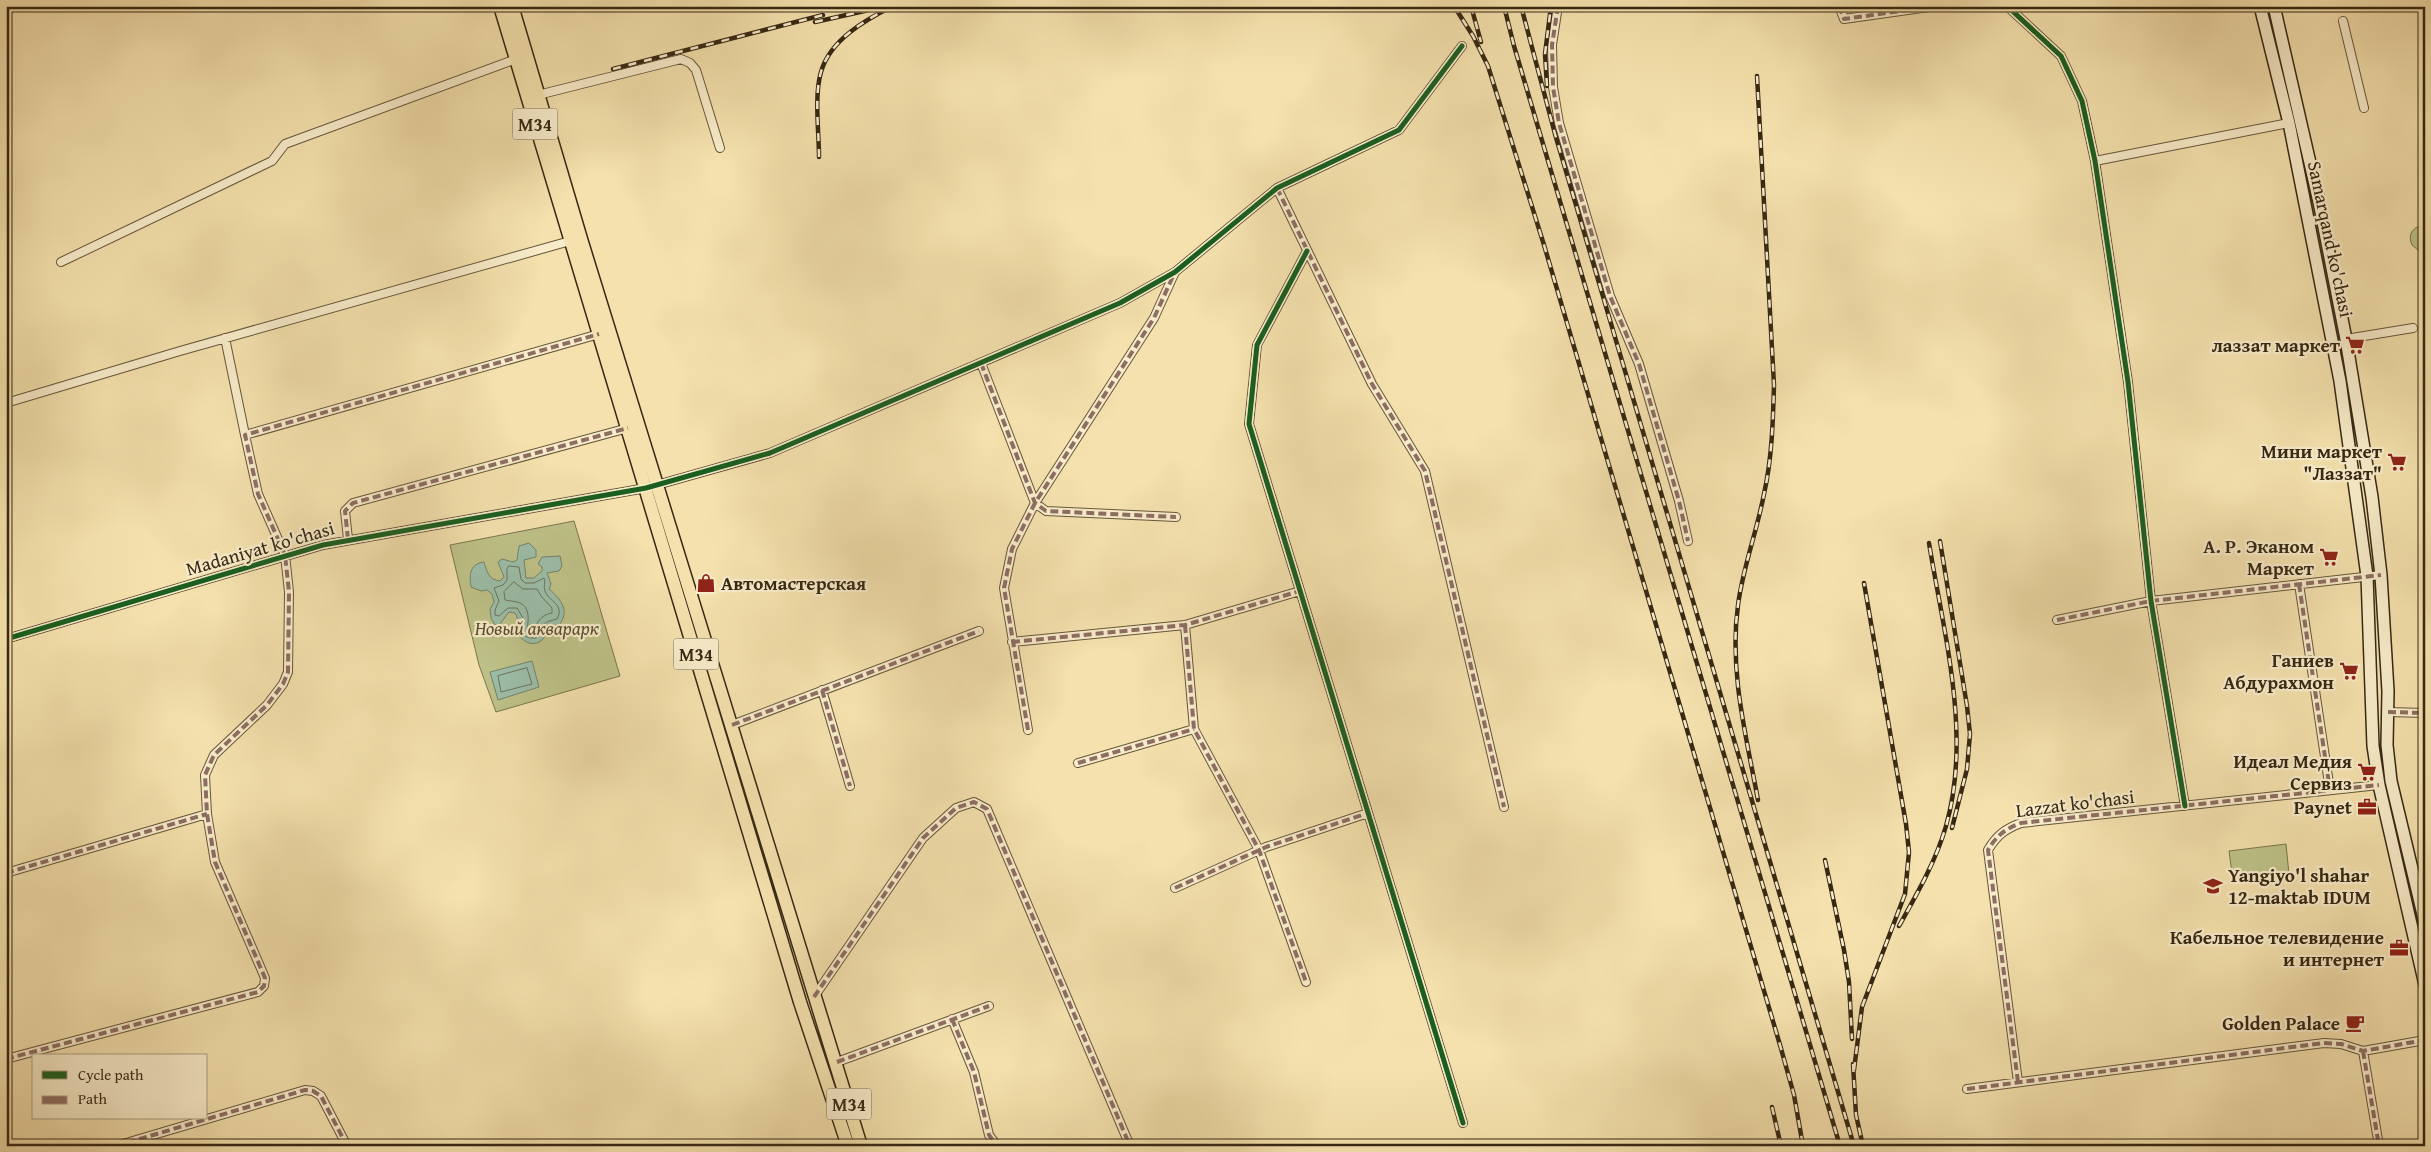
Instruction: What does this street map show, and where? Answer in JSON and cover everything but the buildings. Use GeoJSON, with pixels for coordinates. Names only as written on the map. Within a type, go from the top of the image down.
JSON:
{"type":"FeatureCollection","features":[{"type":"Feature","properties":{"kind":"main road","name":"M34"},"geometry":{"type":"LineString","coordinates":[[500,6],[598,334],[628,428],[652,487],[732,724],[814,997],[837,1062],[861,1146]]}},
{"type":"Feature","properties":{"kind":"main road","name":"M34"},"geometry":{"type":"LineString","coordinates":[[512,6],[800,1002],[823,1066],[848,1146]]}},
{"type":"Feature","properties":{"kind":"main road","name":"Samarqand ko'chasi"},"geometry":{"type":"LineString","coordinates":[[2260,6],[2289,123],[2340,381],[2367,576],[2373,746],[2379,785],[2425,985]]}},
{"type":"Feature","properties":{"kind":"main road","name":"Samarqand ko'chasi"},"geometry":{"type":"LineString","coordinates":[[2274,6],[2301,120],[2346,339],[2372,497],[2381,575],[2388,712],[2387,745],[2391,781],[2425,924]]}},
{"type":"Feature","properties":{"kind":"main road"},"geometry":{"type":"LineString","coordinates":[[2289,123],[2301,120]]}},
{"type":"Feature","properties":{"kind":"street"},"geometry":{"type":"LineString","coordinates":[[1558,6],[1552,45],[1553,87],[1559,123],[1610,296],[1639,364],[1688,541]]}},
{"type":"Feature","properties":{"kind":"street"},"geometry":{"type":"LineString","coordinates":[[1839,6],[1844,19],[1936,6]]}},
{"type":"Feature","properties":{"kind":"street"},"geometry":{"type":"LineString","coordinates":[[2007,6],[2061,56],[2082,101],[2095,161],[2128,382],[2151,601],[2185,806]]}},
{"type":"Feature","properties":{"kind":"street"},"geometry":{"type":"LineString","coordinates":[[2343,21],[2364,108]]}},
{"type":"Feature","properties":{"kind":"street","name":"Madaniyat ko'chasi"},"geometry":{"type":"LineString","coordinates":[[6,639],[286,555],[348,539],[652,487],[770,453],[1120,304],[1175,272],[1277,188],[1399,130],[1462,46]]}},
{"type":"Feature","properties":{"kind":"street"},"geometry":{"type":"LineString","coordinates":[[61,262],[272,160],[286,144],[516,59]]}},
{"type":"Feature","properties":{"kind":"street"},"geometry":{"type":"LineString","coordinates":[[538,95],[681,59],[690,63],[696,70],[720,148]]}},
{"type":"Feature","properties":{"kind":"street"},"geometry":{"type":"LineString","coordinates":[[2095,161],[2289,123]]}},
{"type":"Feature","properties":{"kind":"street"},"geometry":{"type":"LineString","coordinates":[[1277,188],[1372,384],[1425,471],[1504,807]]}},
{"type":"Feature","properties":{"kind":"street"},"geometry":{"type":"LineString","coordinates":[[6,404],[225,338],[570,241]]}},
{"type":"Feature","properties":{"kind":"street"},"geometry":{"type":"LineString","coordinates":[[1307,251],[1257,345],[1249,424],[1463,1123]]}},
{"type":"Feature","properties":{"kind":"street"},"geometry":{"type":"LineString","coordinates":[[1028,730],[1004,588],[1012,549],[1035,503],[1154,318],[1175,272]]}},
{"type":"Feature","properties":{"kind":"street"},"geometry":{"type":"LineString","coordinates":[[2346,339],[2413,328]]}},
{"type":"Feature","properties":{"kind":"street"},"geometry":{"type":"LineString","coordinates":[[245,435],[598,334]]}},
{"type":"Feature","properties":{"kind":"street"},"geometry":{"type":"LineString","coordinates":[[6,1059],[258,992],[264,986],[265,978],[215,862],[207,814],[204,775],[214,756],[267,705],[283,684],[288,672],[289,592],[286,555],[258,494],[225,338]]}},
{"type":"Feature","properties":{"kind":"street"},"geometry":{"type":"LineString","coordinates":[[981,363],[1035,503],[1046,511],[1176,517]]}},
{"type":"Feature","properties":{"kind":"street"},"geometry":{"type":"LineString","coordinates":[[348,539],[345,511],[353,503],[628,428]]}},
{"type":"Feature","properties":{"kind":"street"},"geometry":{"type":"LineString","coordinates":[[2057,620],[2151,601],[2381,575]]}},
{"type":"Feature","properties":{"kind":"street"},"geometry":{"type":"LineString","coordinates":[[2299,584],[2330,790]]}},
{"type":"Feature","properties":{"kind":"street"},"geometry":{"type":"LineString","coordinates":[[1012,642],[1185,624],[1300,591]]}},
{"type":"Feature","properties":{"kind":"street"},"geometry":{"type":"LineString","coordinates":[[1185,624],[1194,729],[1259,850],[1306,982]]}},
{"type":"Feature","properties":{"kind":"street"},"geometry":{"type":"LineString","coordinates":[[732,724],[979,631]]}},
{"type":"Feature","properties":{"kind":"street"},"geometry":{"type":"LineString","coordinates":[[822,690],[850,786]]}},
{"type":"Feature","properties":{"kind":"street"},"geometry":{"type":"LineString","coordinates":[[2388,712],[2425,713]]}},
{"type":"Feature","properties":{"kind":"street"},"geometry":{"type":"LineString","coordinates":[[1078,763],[1194,729]]}},
{"type":"Feature","properties":{"kind":"street","name":"Lazzat ko'chasi"},"geometry":{"type":"LineString","coordinates":[[2018,1082],[1988,850],[1995,838],[2005,829],[2021,823],[2379,785]]}},
{"type":"Feature","properties":{"kind":"street"},"geometry":{"type":"LineString","coordinates":[[814,997],[924,838],[956,808],[974,802],[987,809],[1130,1146]]}},
{"type":"Feature","properties":{"kind":"street"},"geometry":{"type":"LineString","coordinates":[[1175,888],[1259,850],[1368,813]]}},
{"type":"Feature","properties":{"kind":"street"},"geometry":{"type":"LineString","coordinates":[[6,873],[207,814]]}},
{"type":"Feature","properties":{"kind":"street"},"geometry":{"type":"LineString","coordinates":[[837,1062],[988,1006]]}},
{"type":"Feature","properties":{"kind":"street"},"geometry":{"type":"LineString","coordinates":[[952,1019],[974,1072],[989,1135],[997,1146]]}},
{"type":"Feature","properties":{"kind":"street"},"geometry":{"type":"LineString","coordinates":[[1967,1089],[2324,1043],[2341,1044],[2364,1051],[2425,1040]]}},
{"type":"Feature","properties":{"kind":"street"},"geometry":{"type":"LineString","coordinates":[[2364,1051],[2379,1146]]}},
{"type":"Feature","properties":{"kind":"street"},"geometry":{"type":"LineString","coordinates":[[208,1119],[305,1090],[313,1091],[321,1096],[348,1146]]}},
{"type":"Feature","properties":{"kind":"street"},"geometry":{"type":"LineString","coordinates":[[116,1146],[204,1120]]}},
{"type":"Feature","properties":{"kind":"green space"},"geometry":{"type":"Polygon","coordinates":[[[2420,226],[2425,226],[2425,250],[2418,250],[2411,242],[2410,236],[2412,231],[2420,226]]]}},
{"type":"Feature","properties":{"kind":"green space","name":"Новый акварарк"},"geometry":{"type":"Polygon","coordinates":[[[574,521],[620,676],[496,712],[479,665],[450,545],[574,521]]]}},
{"type":"Feature","properties":{"kind":"green space"},"geometry":{"type":"Polygon","coordinates":[[[2286,844],[2289,874],[2233,881],[2229,851],[2286,844]]]}},
{"type":"Feature","properties":{"kind":"water"},"geometry":{"type":"Polygon","coordinates":[[[529,543],[536,550],[536,557],[524,560],[526,578],[534,578],[542,571],[542,567],[538,564],[542,557],[560,556],[562,566],[559,571],[547,573],[551,584],[549,589],[561,601],[564,616],[558,626],[550,625],[543,639],[535,643],[526,642],[516,632],[514,628],[518,619],[515,613],[509,612],[500,624],[495,625],[491,618],[490,609],[494,602],[492,594],[487,590],[481,591],[471,587],[470,582],[473,567],[484,562],[487,572],[491,577],[500,581],[504,577],[498,562],[502,559],[513,562],[517,560],[519,546],[529,543]]]}},
{"type":"Feature","properties":{"kind":"water"},"geometry":{"type":"Polygon","coordinates":[[[532,661],[539,687],[498,700],[490,672],[532,661]]]}},
{"type":"Feature","properties":{"kind":"railway"},"geometry":{"type":"LineString","coordinates":[[819,157],[818,92],[821,72],[826,61],[832,50],[850,32],[893,6]]}},
{"type":"Feature","properties":{"kind":"railway"},"geometry":{"type":"LineString","coordinates":[[1454,6],[1473,36],[1488,66],[1544,245],[1780,1045],[1794,1095],[1803,1146]]}},
{"type":"Feature","properties":{"kind":"railway"},"geometry":{"type":"LineString","coordinates":[[1471,6],[1481,42]]}},
{"type":"Feature","properties":{"kind":"railway"},"geometry":{"type":"LineString","coordinates":[[1504,6],[1514,46],[1840,1146]]}},
{"type":"Feature","properties":{"kind":"railway"},"geometry":{"type":"LineString","coordinates":[[1521,6],[1555,134],[1854,1146]]}},
{"type":"Feature","properties":{"kind":"railway"},"geometry":{"type":"LineString","coordinates":[[1547,86],[1545,54],[1551,6]]}},
{"type":"Feature","properties":{"kind":"railway"},"geometry":{"type":"LineString","coordinates":[[815,22],[878,8]]}},
{"type":"Feature","properties":{"kind":"railway"},"geometry":{"type":"LineString","coordinates":[[613,69],[823,15]]}},
{"type":"Feature","properties":{"kind":"railway"},"geometry":{"type":"LineString","coordinates":[[1757,76],[1774,385],[1767,480],[1738,605],[1736,654],[1740,703],[1758,800]]}},
{"type":"Feature","properties":{"kind":"railway"},"geometry":{"type":"LineString","coordinates":[[1940,541],[1970,734],[1967,769],[1952,828]]}},
{"type":"Feature","properties":{"kind":"railway"},"geometry":{"type":"LineString","coordinates":[[1899,926],[1925,877],[1942,839],[1953,791],[1956,756],[1953,685],[1929,543]]}},
{"type":"Feature","properties":{"kind":"railway"},"geometry":{"type":"LineString","coordinates":[[1854,1070],[1862,1007],[1905,894],[1909,852],[1906,824],[1864,583]]}},
{"type":"Feature","properties":{"kind":"railway"},"geometry":{"type":"LineString","coordinates":[[1825,860],[1849,982],[1852,1039]]}},
{"type":"Feature","properties":{"kind":"railway"},"geometry":{"type":"LineString","coordinates":[[1853,1064],[1856,1115],[1863,1146]]}},
{"type":"Feature","properties":{"kind":"railway"},"geometry":{"type":"LineString","coordinates":[[1772,1107],[1781,1146]]}},
{"type":"Feature","properties":{"kind":"marked path"},"geometry":{"type":"LineString","coordinates":[[1558,6],[1552,45],[1553,87],[1559,123],[1610,296],[1639,364],[1679,501],[1688,541]]}},
{"type":"Feature","properties":{"kind":"marked path"},"geometry":{"type":"LineString","coordinates":[[1839,6],[1844,19],[1936,6]]}},
{"type":"Feature","properties":{"kind":"marked path"},"geometry":{"type":"LineString","coordinates":[[1277,188],[1372,384],[1425,471],[1504,807]]}},
{"type":"Feature","properties":{"kind":"marked path"},"geometry":{"type":"LineString","coordinates":[[1028,730],[1004,588],[1012,549],[1035,503],[1154,318],[1174,274]]}},
{"type":"Feature","properties":{"kind":"marked path"},"geometry":{"type":"LineString","coordinates":[[6,1059],[258,992],[264,986],[265,978],[215,862],[207,814],[205,775],[214,755],[267,705],[283,684],[288,672],[289,592],[285,555],[258,494],[245,435],[599,334]]}},
{"type":"Feature","properties":{"kind":"marked path"},"geometry":{"type":"LineString","coordinates":[[981,363],[1035,503],[1046,511],[1176,517]]}},
{"type":"Feature","properties":{"kind":"marked path"},"geometry":{"type":"LineString","coordinates":[[348,539],[345,511],[353,503],[628,428]]}},
{"type":"Feature","properties":{"kind":"marked path"},"geometry":{"type":"LineString","coordinates":[[2057,620],[2151,601],[2381,575]]}},
{"type":"Feature","properties":{"kind":"marked path"},"geometry":{"type":"LineString","coordinates":[[2299,584],[2330,790]]}},
{"type":"Feature","properties":{"kind":"marked path"},"geometry":{"type":"LineString","coordinates":[[1012,642],[1185,625],[1300,591]]}},
{"type":"Feature","properties":{"kind":"marked path"},"geometry":{"type":"LineString","coordinates":[[1185,625],[1194,729],[1259,850],[1306,982]]}},
{"type":"Feature","properties":{"kind":"marked path"},"geometry":{"type":"LineString","coordinates":[[732,725],[979,631]]}},
{"type":"Feature","properties":{"kind":"marked path"},"geometry":{"type":"LineString","coordinates":[[822,690],[850,786]]}},
{"type":"Feature","properties":{"kind":"marked path"},"geometry":{"type":"LineString","coordinates":[[2388,712],[2425,713]]}},
{"type":"Feature","properties":{"kind":"marked path"},"geometry":{"type":"LineString","coordinates":[[1078,763],[1194,729]]}},
{"type":"Feature","properties":{"kind":"marked path"},"geometry":{"type":"LineString","coordinates":[[2018,1082],[1988,850],[2002,833],[2021,823],[2379,785]]}},
{"type":"Feature","properties":{"kind":"marked path"},"geometry":{"type":"LineString","coordinates":[[814,997],[923,838],[956,808],[974,802],[987,809],[1130,1146]]}},
{"type":"Feature","properties":{"kind":"marked path"},"geometry":{"type":"LineString","coordinates":[[1175,888],[1266,847],[1368,813]]}},
{"type":"Feature","properties":{"kind":"marked path"},"geometry":{"type":"LineString","coordinates":[[6,873],[207,814]]}},
{"type":"Feature","properties":{"kind":"marked path"},"geometry":{"type":"LineString","coordinates":[[837,1062],[989,1006]]}},
{"type":"Feature","properties":{"kind":"marked path"},"geometry":{"type":"LineString","coordinates":[[952,1019],[974,1072],[989,1135],[997,1146]]}},
{"type":"Feature","properties":{"kind":"marked path"},"geometry":{"type":"LineString","coordinates":[[1967,1089],[2324,1043],[2341,1044],[2363,1051],[2425,1040]]}},
{"type":"Feature","properties":{"kind":"marked path"},"geometry":{"type":"LineString","coordinates":[[2363,1051],[2379,1146]]}},
{"type":"Feature","properties":{"kind":"marked path"},"geometry":{"type":"LineString","coordinates":[[208,1119],[305,1090],[313,1091],[321,1096],[347,1146]]}},
{"type":"Feature","properties":{"kind":"marked path"},"geometry":{"type":"LineString","coordinates":[[116,1146],[204,1120]]}},
{"type":"Feature","properties":{"kind":"cycle path"},"geometry":{"type":"LineString","coordinates":[[2007,6],[2061,56],[2082,101],[2095,161],[2128,382],[2151,601],[2185,806]]}},
{"type":"Feature","properties":{"kind":"cycle path"},"geometry":{"type":"LineString","coordinates":[[6,639],[323,545],[646,488],[770,453],[1120,303],[1175,272],[1277,188],[1399,130],[1462,46]]}},
{"type":"Feature","properties":{"kind":"cycle path"},"geometry":{"type":"LineString","coordinates":[[1307,251],[1257,345],[1249,424],[1463,1123]]}},
{"type":"Feature","properties":{"kind":"place","name":"лаззат маркет"},"geometry":{"type":"Point","coordinates":[2355,345]}},
{"type":"Feature","properties":{"kind":"place","name":"Мини маркет \"Лаззат\""},"geometry":{"type":"Point","coordinates":[2397,462]}},
{"type":"Feature","properties":{"kind":"place","name":"А. Р. Эканом Маркет"},"geometry":{"type":"Point","coordinates":[2329,557]}},
{"type":"Feature","properties":{"kind":"place","name":"Автомастерская"},"geometry":{"type":"Point","coordinates":[706,583]}},
{"type":"Feature","properties":{"kind":"place","name":"Ганиев Абдурахмон"},"geometry":{"type":"Point","coordinates":[2349,671]}},
{"type":"Feature","properties":{"kind":"place","name":"Идеал Медия Сервиз"},"geometry":{"type":"Point","coordinates":[2367,772]}},
{"type":"Feature","properties":{"kind":"place","name":"Paynet"},"geometry":{"type":"Point","coordinates":[2367,807]}},
{"type":"Feature","properties":{"kind":"place","name":"Yangiyo'l shahar 12-maktab IDUM"},"geometry":{"type":"Point","coordinates":[2213,886]}},
{"type":"Feature","properties":{"kind":"place","name":"Кабельное телевидение и интернет"},"geometry":{"type":"Point","coordinates":[2399,948]}},
{"type":"Feature","properties":{"kind":"place","name":"Golden Palace"},"geometry":{"type":"Point","coordinates":[2355,1023]}}]}
